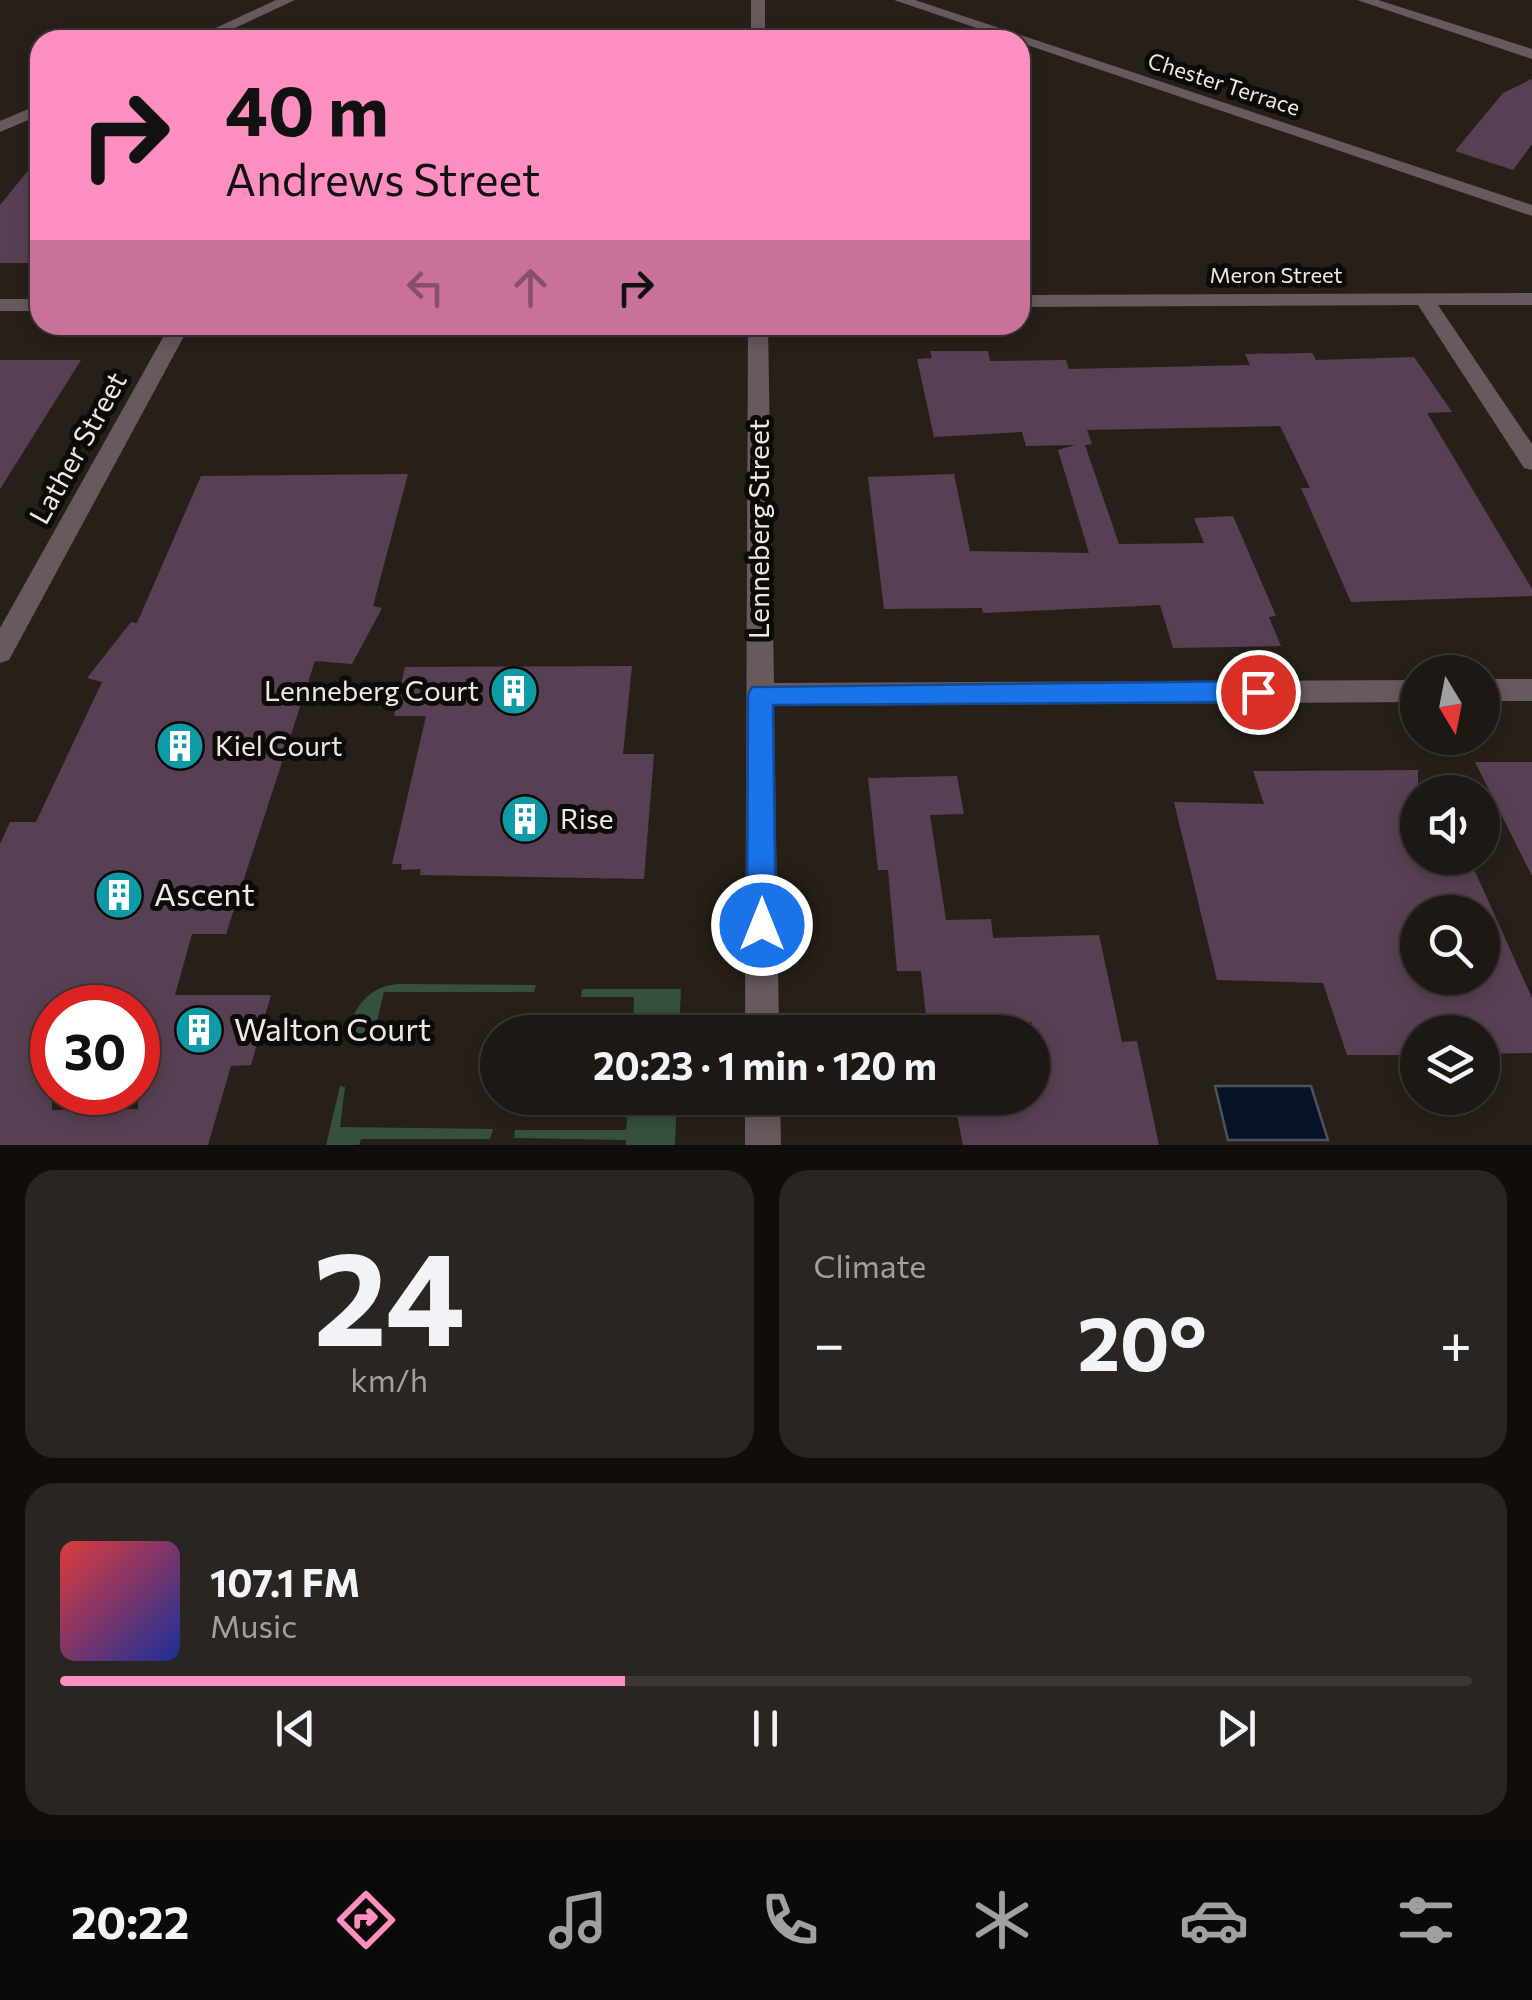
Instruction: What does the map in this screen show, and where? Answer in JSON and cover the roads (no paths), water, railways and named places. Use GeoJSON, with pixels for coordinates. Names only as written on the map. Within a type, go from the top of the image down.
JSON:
{"type":"FeatureCollection","features":[{"type":"Feature","properties":{"kind":"street"},"geometry":{"type":"LineString","coordinates":[[220,30],[288,0]]}},
{"type":"Feature","properties":{"kind":"street"},"geometry":{"type":"LineString","coordinates":[[758,0],[758,30]]}},
{"type":"Feature","properties":{"kind":"street","name":"Chester Terrace"},"geometry":{"type":"LineString","coordinates":[[901,0],[991,30]]}},
{"type":"Feature","properties":{"kind":"street"},"geometry":{"type":"LineString","coordinates":[[1364,0],[1532,54]]}},
{"type":"Feature","properties":{"kind":"street","name":"Chester Terrace"},"geometry":{"type":"LineString","coordinates":[[1030,43],[1532,211]]}},
{"type":"Feature","properties":{"kind":"street"},"geometry":{"type":"LineString","coordinates":[[0,127],[30,114]]}},
{"type":"Feature","properties":{"kind":"street"},"geometry":{"type":"LineString","coordinates":[[1424,299],[1532,462]]}},
{"type":"Feature","properties":{"kind":"street","name":"Meron Street"},"geometry":{"type":"LineString","coordinates":[[1030,301],[1532,299]]}},
{"type":"Feature","properties":{"kind":"street"},"geometry":{"type":"LineString","coordinates":[[0,304],[30,304]]}},
{"type":"Feature","properties":{"kind":"street","name":"Lather Street"},"geometry":{"type":"LineString","coordinates":[[0,652],[174,335]]}},
{"type":"Feature","properties":{"kind":"street","name":"Lenneberg Street"},"geometry":{"type":"LineString","coordinates":[[758,335],[762,1015]]}},
{"type":"Feature","properties":{"kind":"street"},"geometry":{"type":"LineString","coordinates":[[1500,690],[1532,690]]}},
{"type":"Feature","properties":{"kind":"street"},"geometry":{"type":"LineString","coordinates":[[760,695],[1400,691]]}},
{"type":"Feature","properties":{"kind":"street"},"geometry":{"type":"LineString","coordinates":[[763,1115],[763,1145]]}},
{"type":"Feature","properties":{"kind":"water"},"geometry":{"type":"Polygon","coordinates":[[[1215,1086],[1311,1086],[1328,1140],[1228,1140],[1215,1086]]]}},
{"type":"Feature","properties":{"kind":"place","name":"Lenneberg Court"},"geometry":{"type":"Point","coordinates":[514,691]}},
{"type":"Feature","properties":{"kind":"place","name":"Kiel Court"},"geometry":{"type":"Point","coordinates":[180,746]}},
{"type":"Feature","properties":{"kind":"place","name":"Rise"},"geometry":{"type":"Point","coordinates":[525,819]}},
{"type":"Feature","properties":{"kind":"place","name":"Ascent"},"geometry":{"type":"Point","coordinates":[119,895]}},
{"type":"Feature","properties":{"kind":"place","name":"Walton Court"},"geometry":{"type":"Point","coordinates":[199,1030]}}]}
